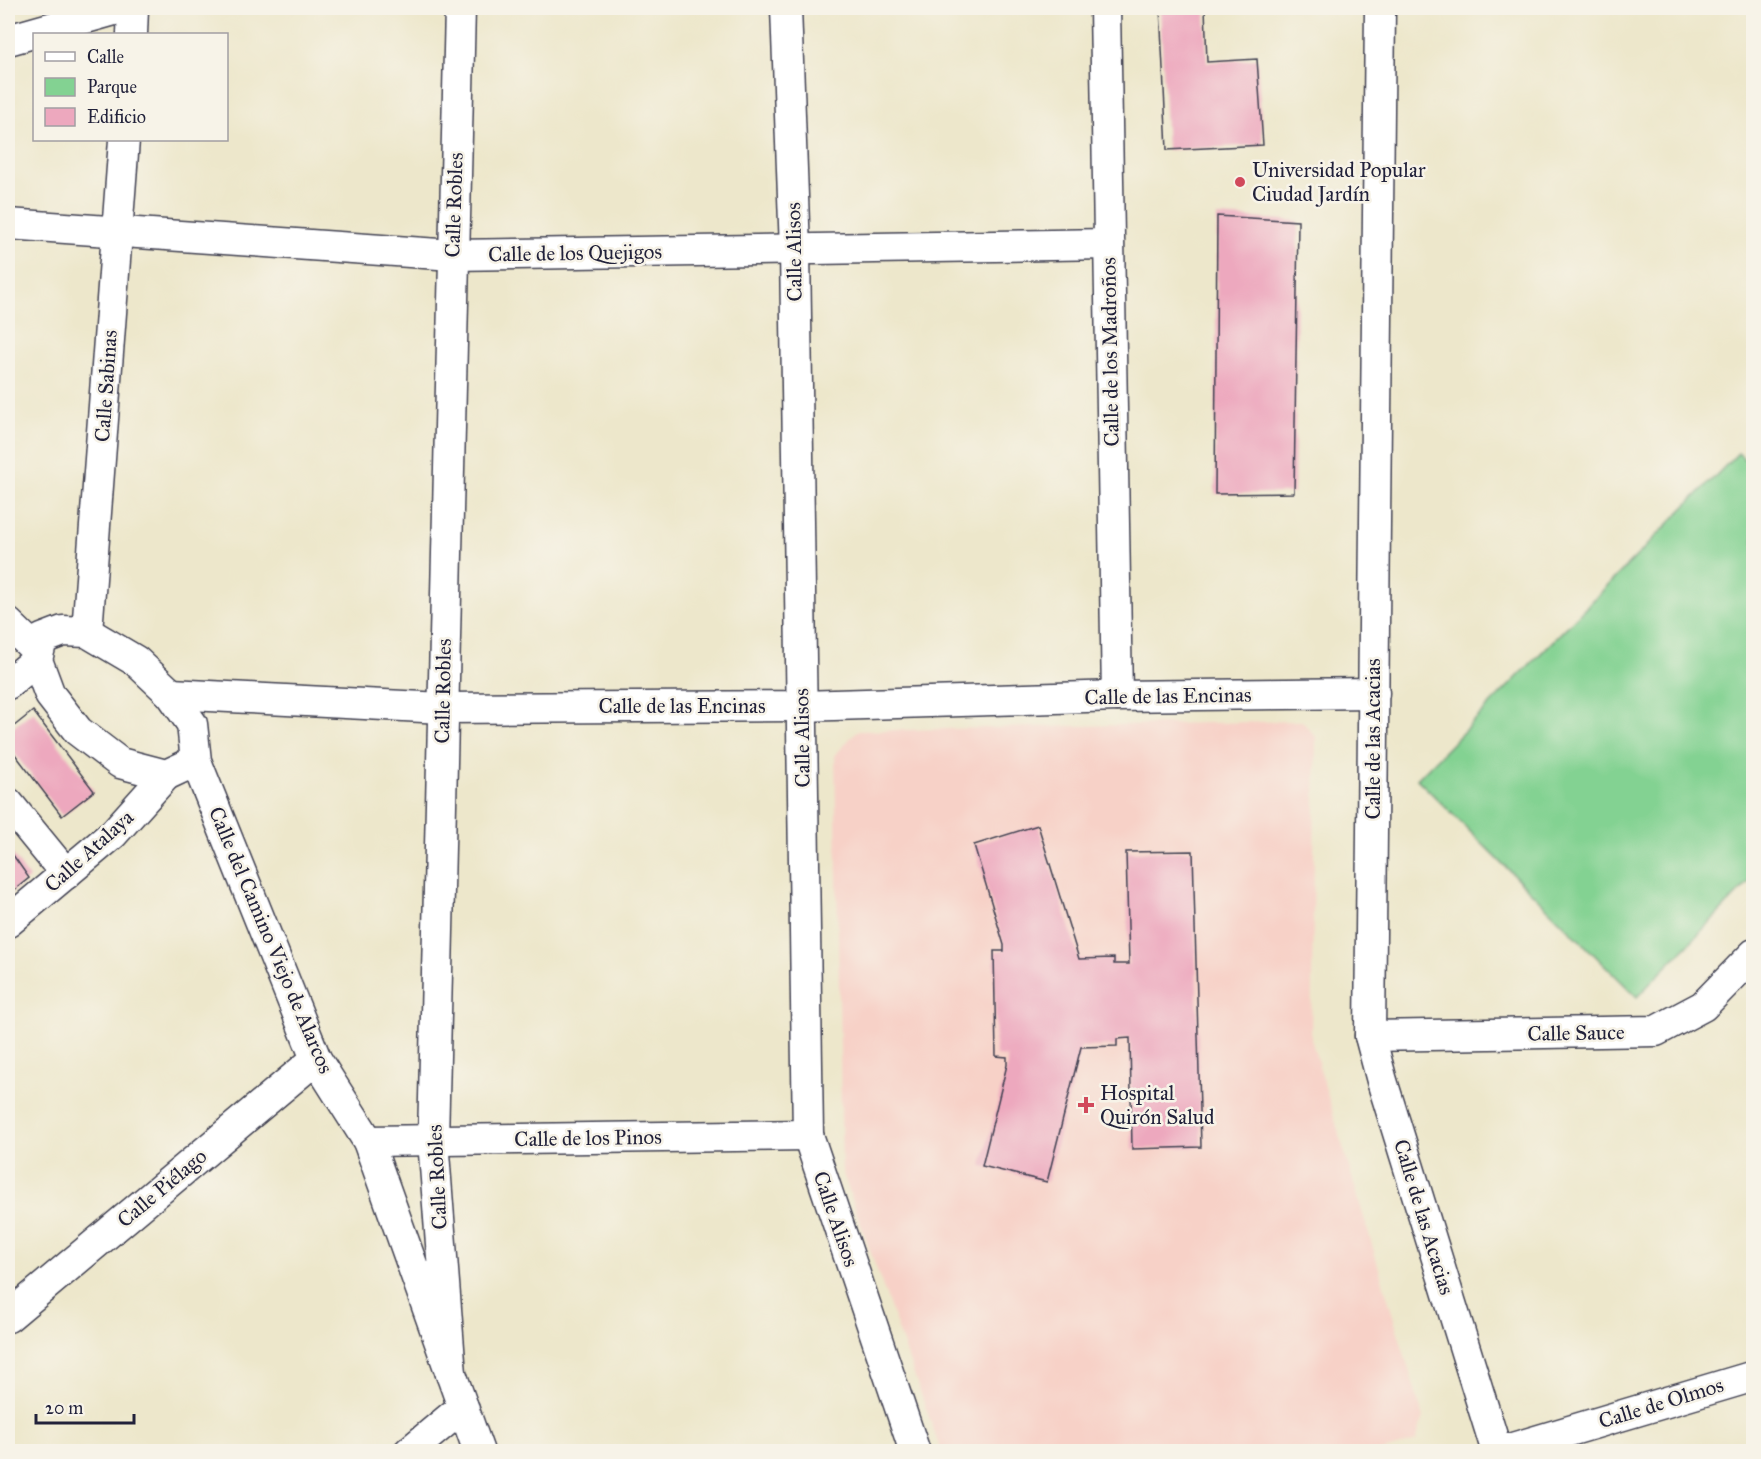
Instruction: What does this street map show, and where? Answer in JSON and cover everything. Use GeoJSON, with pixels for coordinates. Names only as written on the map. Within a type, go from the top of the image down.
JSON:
{"type":"FeatureCollection","features":[{"type":"Feature","properties":{"kind":"street"},"geometry":{"type":"LineString","coordinates":[[8,40],[121,8]]}},
{"type":"Feature","properties":{"kind":"street"},"geometry":{"type":"LineString","coordinates":[[132,33],[134,8]]}},
{"type":"Feature","properties":{"kind":"street","name":"Calle Robles"},"geometry":{"type":"LineString","coordinates":[[452,1374],[433,1140],[460,8]]}},
{"type":"Feature","properties":{"kind":"street","name":"Calle Alisos"},"geometry":{"type":"LineString","coordinates":[[786,8],[795,249],[808,1135],[915,1452]]}},
{"type":"Feature","properties":{"kind":"street","name":"Calle de los Madroños"},"geometry":{"type":"LineString","coordinates":[[1105,8],[1117,696]]}},
{"type":"Feature","properties":{"kind":"street","name":"Calle de las Acacias"},"geometry":{"type":"LineString","coordinates":[[1380,8],[1371,1036],[1382,1081],[1498,1452]]}},
{"type":"Feature","properties":{"kind":"street","name":"Calle Sabinas"},"geometry":{"type":"LineString","coordinates":[[87,632],[124,141]]}},
{"type":"Feature","properties":{"kind":"street","name":"Calle de los Quejigos"},"geometry":{"type":"LineString","coordinates":[[8,224],[453,255],[1108,244]]}},
{"type":"Feature","properties":{"kind":"street"},"geometry":{"type":"LineString","coordinates":[[8,623],[37,656],[50,695],[78,731],[120,763],[166,775],[196,761]]}},
{"type":"Feature","properties":{"kind":"street"},"geometry":{"type":"LineString","coordinates":[[8,684],[37,656],[42,639],[63,631],[87,632]]}},
{"type":"Feature","properties":{"kind":"street","name":"Calle del Camino Viejo de Alarcos"},"geometry":{"type":"LineString","coordinates":[[87,632],[136,661],[171,694],[192,724],[196,761],[316,1059],[368,1141],[479,1452]]}},
{"type":"Feature","properties":{"kind":"street","name":"Calle de las Encinas"},"geometry":{"type":"LineString","coordinates":[[171,694],[443,708],[801,706],[1117,696],[1374,693]]}},
{"type":"Feature","properties":{"kind":"street","name":"Calle Atalaya"},"geometry":{"type":"LineString","coordinates":[[8,922],[112,834],[166,775]]}},
{"type":"Feature","properties":{"kind":"street"},"geometry":{"type":"LineString","coordinates":[[8,803],[66,874]]}},
{"type":"Feature","properties":{"kind":"street","name":"Calle Sauce"},"geometry":{"type":"LineString","coordinates":[[1371,1036],[1656,1032],[1703,1006],[1754,954]]}},
{"type":"Feature","properties":{"kind":"street","name":"Calle Piélago"},"geometry":{"type":"LineString","coordinates":[[8,1317],[316,1059]]}},
{"type":"Feature","properties":{"kind":"street","name":"Calle de los Pinos"},"geometry":{"type":"LineString","coordinates":[[368,1141],[808,1135]]}},
{"type":"Feature","properties":{"kind":"street","name":"Calle de Olmos"},"geometry":{"type":"LineString","coordinates":[[1498,1452],[1754,1376]]}},
{"type":"Feature","properties":{"kind":"street"},"geometry":{"type":"LineString","coordinates":[[409,1452],[463,1407]]}},
{"type":"Feature","properties":{"kind":"shaded area","name":"Hospital Quirón Salud"},"geometry":{"type":"Polygon","coordinates":[[[1302,721],[1316,737],[1311,1039],[1423,1417],[1416,1441],[1380,1452],[941,1451],[842,1171],[835,755],[857,731],[1302,721]]]}},
{"type":"Feature","properties":{"kind":"green space"},"geometry":{"type":"Polygon","coordinates":[[[1738,453],[1754,468],[1753,878],[1637,997],[1417,779],[1738,453]]]}},
{"type":"Feature","properties":{"kind":"building"},"geometry":{"type":"Polygon","coordinates":[[[1160,8],[1205,8],[1207,62],[1257,59],[1263,145],[1167,150],[1160,8]]]}},
{"type":"Feature","properties":{"kind":"building"},"geometry":{"type":"Polygon","coordinates":[[[1217,216],[1298,221],[1294,493],[1215,494],[1217,216]]]}},
{"type":"Feature","properties":{"kind":"building"},"geometry":{"type":"Polygon","coordinates":[[[33,711],[94,791],[62,816],[8,745],[8,731],[33,711]]]}},
{"type":"Feature","properties":{"kind":"building"},"geometry":{"type":"Polygon","coordinates":[[[1038,825],[1079,959],[1114,958],[1114,964],[1129,964],[1126,852],[1193,851],[1201,1147],[1132,1149],[1130,1038],[1117,1039],[1117,1046],[1081,1047],[1047,1182],[982,1166],[1007,1057],[996,1056],[994,951],[1004,951],[1004,945],[974,845],[1038,825]]]}},
{"type":"Feature","properties":{"kind":"building"},"geometry":{"type":"Polygon","coordinates":[[[8,848],[29,878],[8,895],[8,848]]]}},
{"type":"Feature","properties":{"kind":"place","name":"Universidad Popular Ciudad Jardín"},"geometry":{"type":"Point","coordinates":[1240,182]}},
{"type":"Feature","properties":{"kind":"place","name":"Hospital Quirón Salud"},"geometry":{"type":"Point","coordinates":[1086,1105]}}]}
